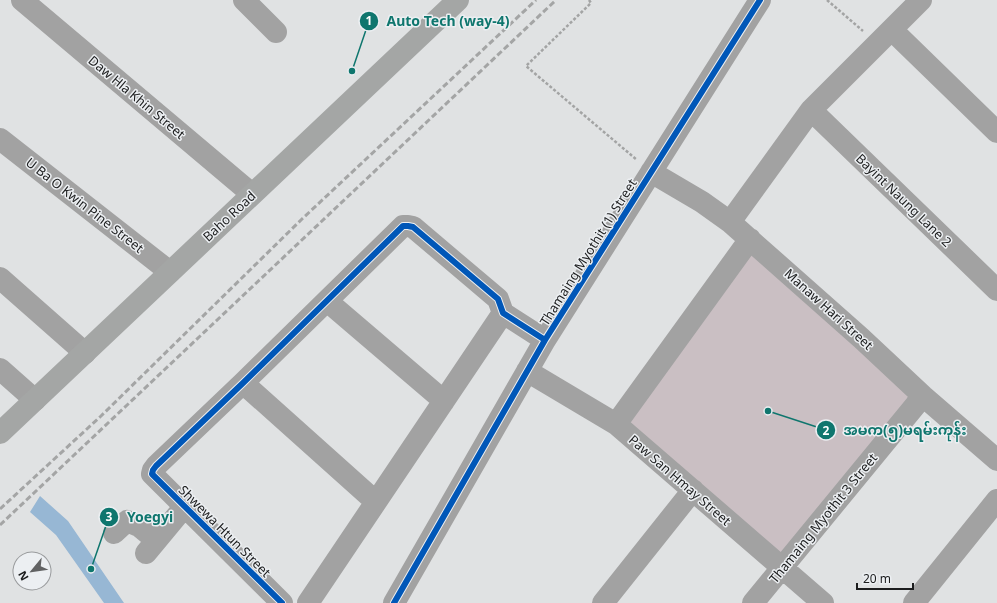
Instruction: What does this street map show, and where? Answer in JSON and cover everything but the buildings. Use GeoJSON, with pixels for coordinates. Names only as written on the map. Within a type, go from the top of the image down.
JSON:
{"type":"FeatureCollection","features":[{"type":"Feature","properties":{"kind":"main road","name":"Baho Road"},"geometry":{"type":"LineString","coordinates":[[0,433],[458,0]]}},
{"type":"Feature","properties":{"kind":"street","name":"Daw Hla Khin Street"},"geometry":{"type":"LineString","coordinates":[[22,0],[252,194]]}},
{"type":"Feature","properties":{"kind":"street"},"geometry":{"type":"LineString","coordinates":[[244,0],[276,32]]}},
{"type":"Feature","properties":{"kind":"street","name":"Thamaing Myothit (1) Street"},"geometry":{"type":"LineString","coordinates":[[394,603],[545,340],[760,0]]}},
{"type":"Feature","properties":{"kind":"street"},"geometry":{"type":"LineString","coordinates":[[730,222],[812,110],[921,0]]}},
{"type":"Feature","properties":{"kind":"street"},"geometry":{"type":"LineString","coordinates":[[885,37],[997,132]]}},
{"type":"Feature","properties":{"kind":"street","name":"Bayint Naung Lane 2"},"geometry":{"type":"LineString","coordinates":[[812,110],[997,290]]}},
{"type":"Feature","properties":{"kind":"street","name":"U Ba O Kwin Pine Street"},"geometry":{"type":"LineString","coordinates":[[0,139],[170,272]]}},
{"type":"Feature","properties":{"kind":"street","name":"Manaw Hari Street"},"geometry":{"type":"LineString","coordinates":[[650,172],[702,202],[730,222],[861,338],[923,396],[997,460]]}},
{"type":"Feature","properties":{"kind":"street"},"geometry":{"type":"LineString","coordinates":[[376,502],[243,383],[403,226],[413,227],[498,299],[503,313],[545,340]]}},
{"type":"Feature","properties":{"kind":"street"},"geometry":{"type":"LineString","coordinates":[[616,424],[750,239]]}},
{"type":"Feature","properties":{"kind":"street"},"geometry":{"type":"LineString","coordinates":[[0,278],[84,353]]}},
{"type":"Feature","properties":{"kind":"street"},"geometry":{"type":"LineString","coordinates":[[327,301],[444,401]]}},
{"type":"Feature","properties":{"kind":"street"},"geometry":{"type":"LineString","coordinates":[[308,603],[503,313]]}},
{"type":"Feature","properties":{"kind":"street"},"geometry":{"type":"LineString","coordinates":[[0,369],[35,400]]}},
{"type":"Feature","properties":{"kind":"street","name":"Paw San Hmay Street"},"geometry":{"type":"LineString","coordinates":[[527,371],[616,424],[823,603]]}},
{"type":"Feature","properties":{"kind":"street","name":"Shwewa Htun Street"},"geometry":{"type":"LineString","coordinates":[[243,383],[156,466],[152,474],[282,603]]}},
{"type":"Feature","properties":{"kind":"street","name":"Thamaing Myothit 3 Street"},"geometry":{"type":"LineString","coordinates":[[753,603],[923,396]]}},
{"type":"Feature","properties":{"kind":"street"},"geometry":{"type":"LineString","coordinates":[[603,603],[693,490]]}},
{"type":"Feature","properties":{"kind":"street"},"geometry":{"type":"LineString","coordinates":[[914,603],[997,500]]}},
{"type":"Feature","properties":{"kind":"street"},"geometry":{"type":"LineString","coordinates":[[114,533],[127,521],[139,526],[151,547],[184,506]]}},
{"type":"Feature","properties":{"kind":"path"},"geometry":{"type":"LineString","coordinates":[[589,0],[591,3],[526,66],[650,172]]}},
{"type":"Feature","properties":{"kind":"path"},"geometry":{"type":"LineString","coordinates":[[827,0],[885,37]]}},
{"type":"Feature","properties":{"kind":"water"},"geometry":{"type":"Polygon","coordinates":[[[40,496],[68,521],[124,603],[104,603],[56,535],[30,512],[40,496]]]}},
{"type":"Feature","properties":{"kind":"railway"},"geometry":{"type":"LineString","coordinates":[[0,509],[101,416],[302,219],[536,0]]}},
{"type":"Feature","properties":{"kind":"railway"},"geometry":{"type":"LineString","coordinates":[[0,525],[556,0]]}},
{"type":"Feature","properties":{"kind":"cycle path"},"geometry":{"type":"LineString","coordinates":[[394,603],[545,340],[760,0]]}},
{"type":"Feature","properties":{"kind":"cycle path"},"geometry":{"type":"LineString","coordinates":[[282,603],[152,474],[156,466],[403,226],[413,227],[498,299],[503,313],[545,340]]}},
{"type":"Feature","properties":{"kind":"place","name":"Auto Tech (way-4)"},"geometry":{"type":"Point","coordinates":[352,71]}},
{"type":"Feature","properties":{"kind":"place","name":"အမက(၅)မရမ်းကုန်း"},"geometry":{"type":"Point","coordinates":[768,411]}},
{"type":"Feature","properties":{"kind":"place","name":"Yoegyi"},"geometry":{"type":"Point","coordinates":[91,569]}}]}
